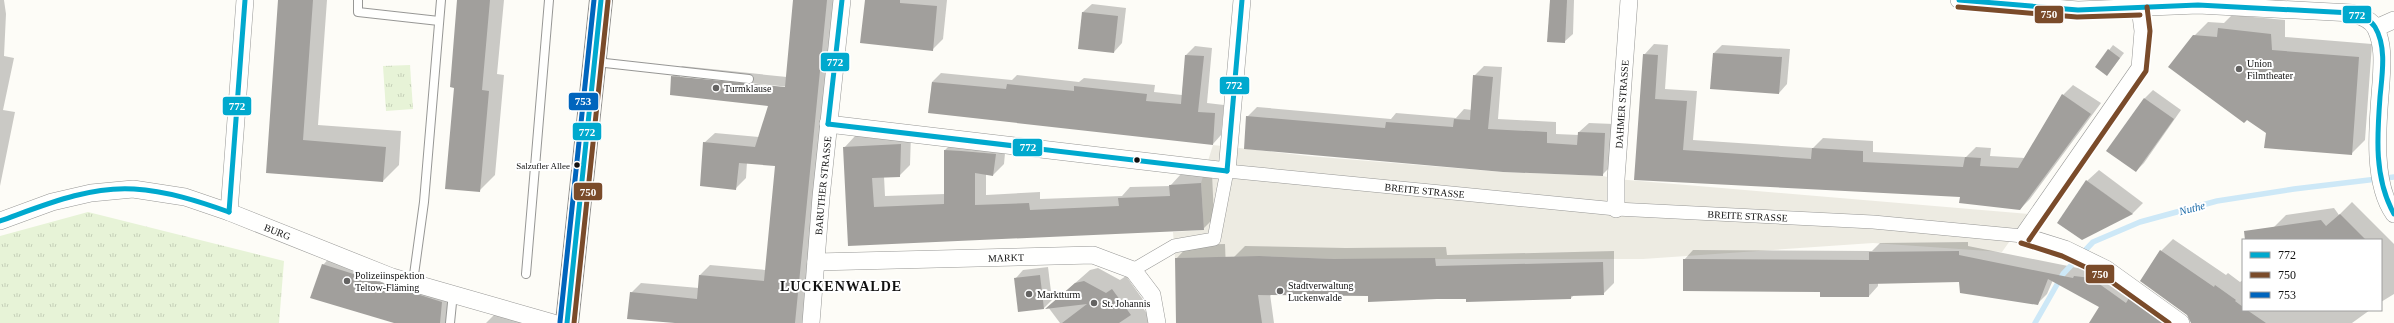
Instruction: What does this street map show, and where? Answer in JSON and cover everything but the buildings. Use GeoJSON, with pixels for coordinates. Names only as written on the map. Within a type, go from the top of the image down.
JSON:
{"type":"FeatureCollection","features":[{"type":"Feature","properties":{"kind":"main road"},"geometry":{"type":"LineString","coordinates":[[567,323],[601,0]]}},
{"type":"Feature","properties":{"kind":"street"},"geometry":{"type":"LineString","coordinates":[[229,212],[245,0]]}},
{"type":"Feature","properties":{"kind":"street","name":"BARUTHER STRASSE"},"geometry":{"type":"LineString","coordinates":[[811,323],[828,124],[842,0]]}},
{"type":"Feature","properties":{"kind":"street"},"geometry":{"type":"LineString","coordinates":[[1158,323],[1152,295],[1133,270],[1174,246],[1214,238],[1227,171],[1242,0]]}},
{"type":"Feature","properties":{"kind":"street","name":"DAHMER STRASSE"},"geometry":{"type":"LineString","coordinates":[[1616,209],[1616,179],[1629,0]]}},
{"type":"Feature","properties":{"kind":"street"},"geometry":{"type":"LineString","coordinates":[[1959,0],[2078,10],[2140,8],[2199,2],[2352,13],[2365,17],[2376,28],[2382,55],[2378,145],[2380,172],[2388,205],[2394,214]]}},
{"type":"Feature","properties":{"kind":"street"},"geometry":{"type":"LineString","coordinates":[[2140,8],[2143,31],[2140,68],[2023,236],[2064,249],[2106,269],[2181,323]]}},
{"type":"Feature","properties":{"kind":"street"},"geometry":{"type":"LineString","coordinates":[[2376,28],[2394,20]]}},
{"type":"Feature","properties":{"kind":"street","name":"BREITE STRASSE"},"geometry":{"type":"LineString","coordinates":[[828,124],[1227,171],[1616,209],[1873,222],[2023,236]]}},
{"type":"Feature","properties":{"kind":"street","name":"BURG"},"geometry":{"type":"LineString","coordinates":[[0,221],[52,202],[91,193],[133,189],[185,197],[229,212],[392,277],[453,293],[553,323]]}},
{"type":"Feature","properties":{"kind":"street","name":"MARKT"},"geometry":{"type":"LineString","coordinates":[[816,262],[1093,255],[1133,270]]}},
{"type":"Feature","properties":{"kind":"lane"},"geometry":{"type":"LineString","coordinates":[[358,0],[358,12],[439,21]]}},
{"type":"Feature","properties":{"kind":"lane"},"geometry":{"type":"LineString","coordinates":[[413,282],[424,202],[441,0]]}},
{"type":"Feature","properties":{"kind":"lane"},"geometry":{"type":"LineString","coordinates":[[526,274],[549,0]]}},
{"type":"Feature","properties":{"kind":"lane"},"geometry":{"type":"LineString","coordinates":[[595,62],[749,80]]}},
{"type":"Feature","properties":{"kind":"lane"},"geometry":{"type":"LineString","coordinates":[[450,323],[453,293]]}},
{"type":"Feature","properties":{"kind":"green space"},"geometry":{"type":"Polygon","coordinates":[[[410,65],[413,109],[386,111],[383,66],[410,65]]]}},
{"type":"Feature","properties":{"kind":"green space"},"geometry":{"type":"Polygon","coordinates":[[[88,212],[284,261],[279,323],[0,323],[0,236],[88,212]]]}},
{"type":"Feature","properties":{"kind":"shaded area"},"geometry":{"type":"Polygon","coordinates":[[[1213,145],[1308,156],[1503,172],[1603,176],[1616,179],[2029,214],[2002,252],[1873,243],[1643,259],[1334,259],[1259,256],[1175,258],[1173,232],[1204,230],[1201,183],[1213,145]]]}},
{"type":"Feature","properties":{"kind":"waterway","name":"Nuthe"},"geometry":{"type":"LineString","coordinates":[[2035,323],[2063,274],[2093,242],[2140,222],[2217,201],[2294,189],[2394,177]]}},
{"type":"Feature","properties":{"kind":"transit line","name":"772"},"geometry":{"type":"LineString","coordinates":[[229,212],[245,0]]}},
{"type":"Feature","properties":{"kind":"transit line","name":"753"},"geometry":{"type":"LineString","coordinates":[[560,322],[594,0]]}},
{"type":"Feature","properties":{"kind":"transit line","name":"772"},"geometry":{"type":"LineString","coordinates":[[567,323],[601,0]]}},
{"type":"Feature","properties":{"kind":"transit line","name":"772"},"geometry":{"type":"LineString","coordinates":[[828,124],[842,0]]}},
{"type":"Feature","properties":{"kind":"transit line","name":"772"},"geometry":{"type":"LineString","coordinates":[[1227,171],[1242,0]]}},
{"type":"Feature","properties":{"kind":"transit line","name":"772"},"geometry":{"type":"LineString","coordinates":[[1959,0],[2078,10],[2198,5],[2352,13],[2365,18],[2375,27],[2381,43],[2383,61],[2378,127],[2378,157],[2383,186],[2394,214]]}},
{"type":"Feature","properties":{"kind":"transit line","name":"750"},"geometry":{"type":"LineString","coordinates":[[574,323],[608,1]]}},
{"type":"Feature","properties":{"kind":"transit line","name":"750"},"geometry":{"type":"LineString","coordinates":[[1958,7],[2077,17],[2140,15]]}},
{"type":"Feature","properties":{"kind":"transit line","name":"750"},"geometry":{"type":"LineString","coordinates":[[2029,240],[2146,71],[2150,31],[2147,7]]}},
{"type":"Feature","properties":{"kind":"transit line","name":"772"},"geometry":{"type":"LineString","coordinates":[[828,124],[1227,171]]}},
{"type":"Feature","properties":{"kind":"transit line","name":"772"},"geometry":{"type":"LineString","coordinates":[[0,221],[66,198],[117,189],[146,190],[170,194],[194,200],[229,212]]}},
{"type":"Feature","properties":{"kind":"transit line","name":"750"},"geometry":{"type":"LineString","coordinates":[[2021,243],[2062,256],[2102,275],[2169,323]]}},
{"type":"Feature","properties":{"kind":"place","name":"Union Filmtheater"},"geometry":{"type":"Point","coordinates":[2239,69]}},
{"type":"Feature","properties":{"kind":"place","name":"Turmklause"},"geometry":{"type":"Point","coordinates":[716,88]}},
{"type":"Feature","properties":{"kind":"place","name":"Salzufler Allee"},"geometry":{"type":"Point","coordinates":[577,165]}},
{"type":"Feature","properties":{"kind":"place","name":"Polizeiinspektion Teltow-Fläming"},"geometry":{"type":"Point","coordinates":[347,281]}},
{"type":"Feature","properties":{"kind":"place","name":"Stadtverwaltung Luckenwalde"},"geometry":{"type":"Point","coordinates":[1280,291]}},
{"type":"Feature","properties":{"kind":"place","name":"Marktturm"},"geometry":{"type":"Point","coordinates":[1029,294]}},
{"type":"Feature","properties":{"kind":"place","name":"St. Johannis"},"geometry":{"type":"Point","coordinates":[1094,303]}},
{"type":"Feature","properties":{"kind":"district","name":"LUCKENWALDE"},"geometry":{"type":"Point","coordinates":[841,286]}}]}
